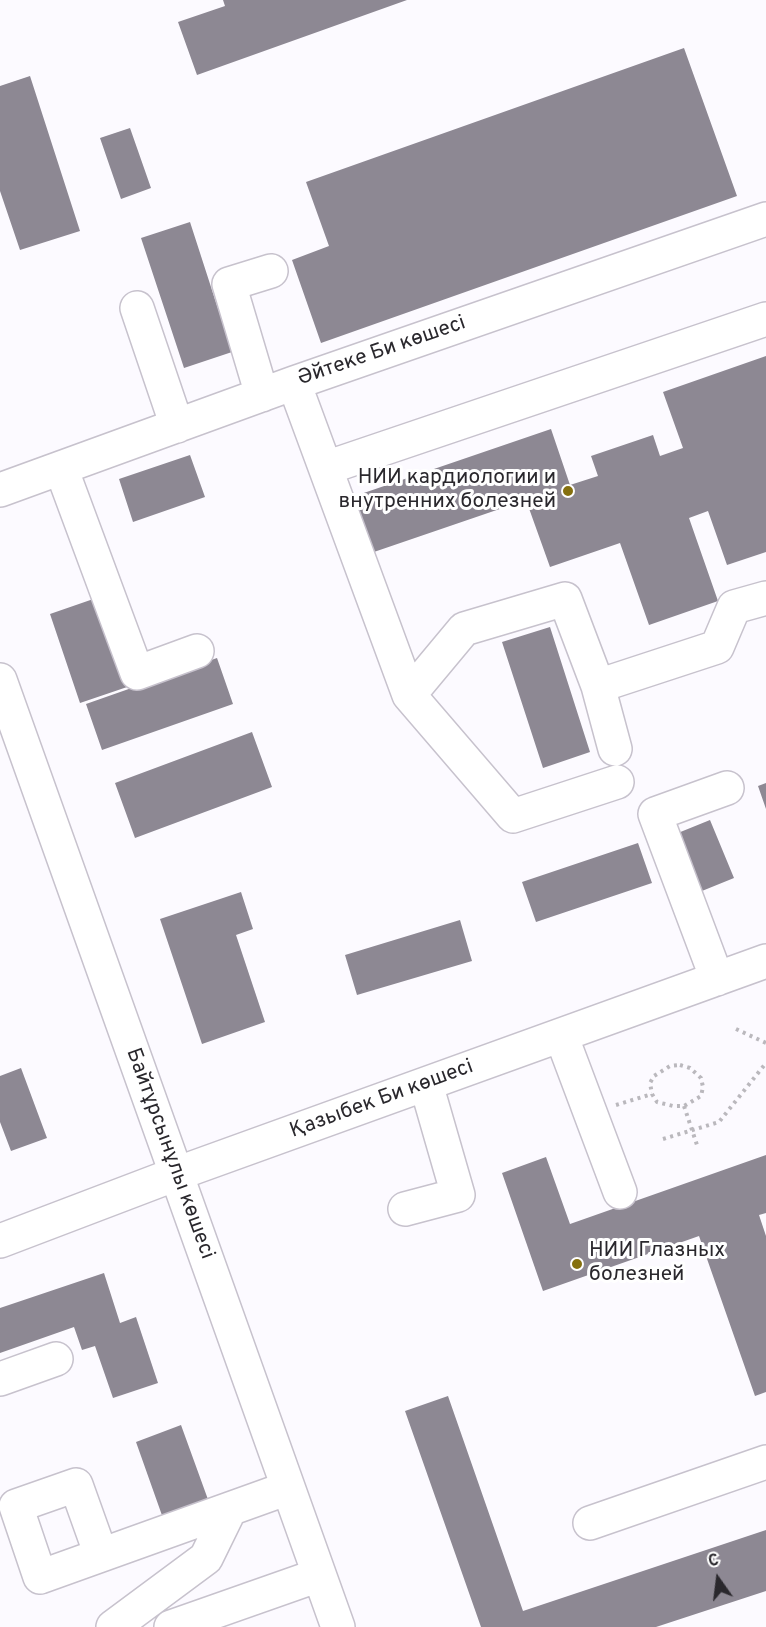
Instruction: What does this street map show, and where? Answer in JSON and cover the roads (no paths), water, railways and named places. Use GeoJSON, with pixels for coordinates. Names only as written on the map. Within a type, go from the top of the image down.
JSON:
{"type":"FeatureCollection","features":[{"type":"Feature","properties":{"kind":"street","name":"Әйтеке Би көшесі"},"geometry":{"type":"LineString","coordinates":[[0,490],[294,383],[766,219]]}},
{"type":"Feature","properties":{"kind":"street"},"geometry":{"type":"LineString","coordinates":[[262,395],[229,284],[272,272]]}},
{"type":"Feature","properties":{"kind":"street"},"geometry":{"type":"LineString","coordinates":[[137,308],[177,426]]}},
{"type":"Feature","properties":{"kind":"street"},"geometry":{"type":"LineString","coordinates":[[326,468],[766,319]]}},
{"type":"Feature","properties":{"kind":"street"},"geometry":{"type":"LineString","coordinates":[[294,383],[409,695],[513,816],[617,782]]}},
{"type":"Feature","properties":{"kind":"street"},"geometry":{"type":"LineString","coordinates":[[61,468],[137,672],[197,651]]}},
{"type":"Feature","properties":{"kind":"street"},"geometry":{"type":"LineString","coordinates":[[598,686],[717,647],[734,607],[766,598]]}},
{"type":"Feature","properties":{"kind":"street"},"geometry":{"type":"LineString","coordinates":[[409,695],[464,629],[564,599],[598,686],[615,749]]}},
{"type":"Feature","properties":{"kind":"street","name":"Байтұрсынұлы көшесі"},"geometry":{"type":"LineString","coordinates":[[3,697],[338,1627]]}},
{"type":"Feature","properties":{"kind":"street"},"geometry":{"type":"LineString","coordinates":[[717,979],[655,814],[727,788]]}},
{"type":"Feature","properties":{"kind":"street","name":"Қазыбек Би көшесі"},"geometry":{"type":"LineString","coordinates":[[0,1241],[176,1174],[766,961]]}},
{"type":"Feature","properties":{"kind":"street"},"geometry":{"type":"LineString","coordinates":[[561,1035],[620,1192]]}},
{"type":"Feature","properties":{"kind":"street"},"geometry":{"type":"LineString","coordinates":[[405,1209],[458,1195],[426,1084]]}},
{"type":"Feature","properties":{"kind":"street"},"geometry":{"type":"LineString","coordinates":[[0,1379],[56,1359]]}},
{"type":"Feature","properties":{"kind":"street"},"geometry":{"type":"LineString","coordinates":[[590,1523],[766,1462]]}},
{"type":"Feature","properties":{"kind":"street"},"geometry":{"type":"LineString","coordinates":[[101,1555],[288,1488]]}},
{"type":"Feature","properties":{"kind":"street"},"geometry":{"type":"LineString","coordinates":[[113,1627],[206,1558],[230,1509]]}},
{"type":"Feature","properties":{"kind":"street"},"geometry":{"type":"LineString","coordinates":[[171,1627],[320,1575]]}},
{"type":"Feature","properties":{"kind":"place","name":"НИИ кардиологии и внутренних болезней"},"geometry":{"type":"Point","coordinates":[568,491]}},
{"type":"Feature","properties":{"kind":"place","name":"НИИ Глазных болезней"},"geometry":{"type":"Point","coordinates":[577,1264]}}]}
